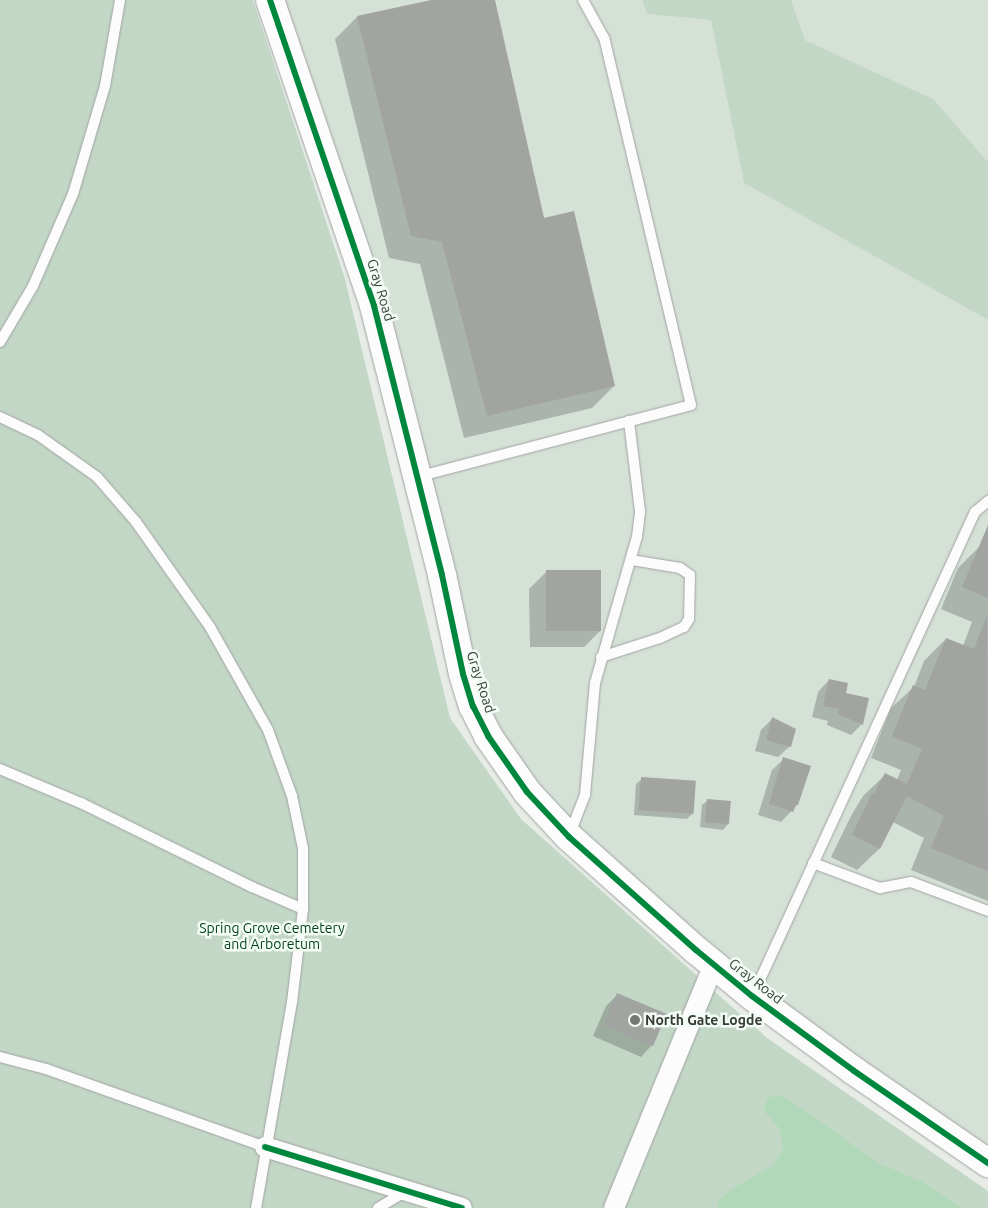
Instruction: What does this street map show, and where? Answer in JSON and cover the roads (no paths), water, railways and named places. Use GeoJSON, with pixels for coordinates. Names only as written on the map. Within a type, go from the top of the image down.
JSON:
{"type":"FeatureCollection","features":[{"type":"Feature","properties":{"kind":"street","name":"Gray Road"},"geometry":{"type":"LineString","coordinates":[[270,0],[374,306],[442,575],[463,674],[473,706],[488,736],[527,792],[569,837],[714,964],[752,996],[854,1071],[988,1163]]}},
{"type":"Feature","properties":{"kind":"street"},"geometry":{"type":"LineString","coordinates":[[614,1208],[714,964]]}},
{"type":"Feature","properties":{"kind":"street"},"geometry":{"type":"LineString","coordinates":[[265,1148],[462,1208]]}},
{"type":"Feature","properties":{"kind":"lane"},"geometry":{"type":"LineString","coordinates":[[0,342],[33,286],[73,194],[104,86],[120,0]]}},
{"type":"Feature","properties":{"kind":"lane"},"geometry":{"type":"LineString","coordinates":[[418,477],[691,405],[604,38],[583,0]]}},
{"type":"Feature","properties":{"kind":"lane"},"geometry":{"type":"LineString","coordinates":[[0,417],[38,435],[96,477],[136,522],[210,627],[268,730],[292,796],[302,848],[303,908],[292,1002],[256,1208]]}},
{"type":"Feature","properties":{"kind":"lane"},"geometry":{"type":"LineString","coordinates":[[569,837],[585,795],[595,683],[637,537],[640,511],[629,421]]}},
{"type":"Feature","properties":{"kind":"lane"},"geometry":{"type":"LineString","coordinates":[[752,996],[975,512],[988,501]]}},
{"type":"Feature","properties":{"kind":"lane"},"geometry":{"type":"LineString","coordinates":[[601,657],[660,638],[684,626],[689,619],[690,575],[680,568],[630,560]]}},
{"type":"Feature","properties":{"kind":"lane"},"geometry":{"type":"LineString","coordinates":[[0,769],[81,804],[252,887],[303,908]]}},
{"type":"Feature","properties":{"kind":"lane"},"geometry":{"type":"LineString","coordinates":[[813,863],[880,888],[910,882],[988,911]]}},
{"type":"Feature","properties":{"kind":"lane"},"geometry":{"type":"LineString","coordinates":[[0,1056],[46,1069],[265,1148]]}},
{"type":"Feature","properties":{"kind":"lane"},"geometry":{"type":"LineString","coordinates":[[378,1208],[405,1192]]}},
{"type":"Feature","properties":{"kind":"place","name":"North Gate Logde"},"geometry":{"type":"Point","coordinates":[635,1020]}},
{"type":"Feature","properties":{"kind":"park label","name":"Spring Grove Cemetery and Arboretum"},"geometry":{"type":"Point","coordinates":[272,936]}}]}
